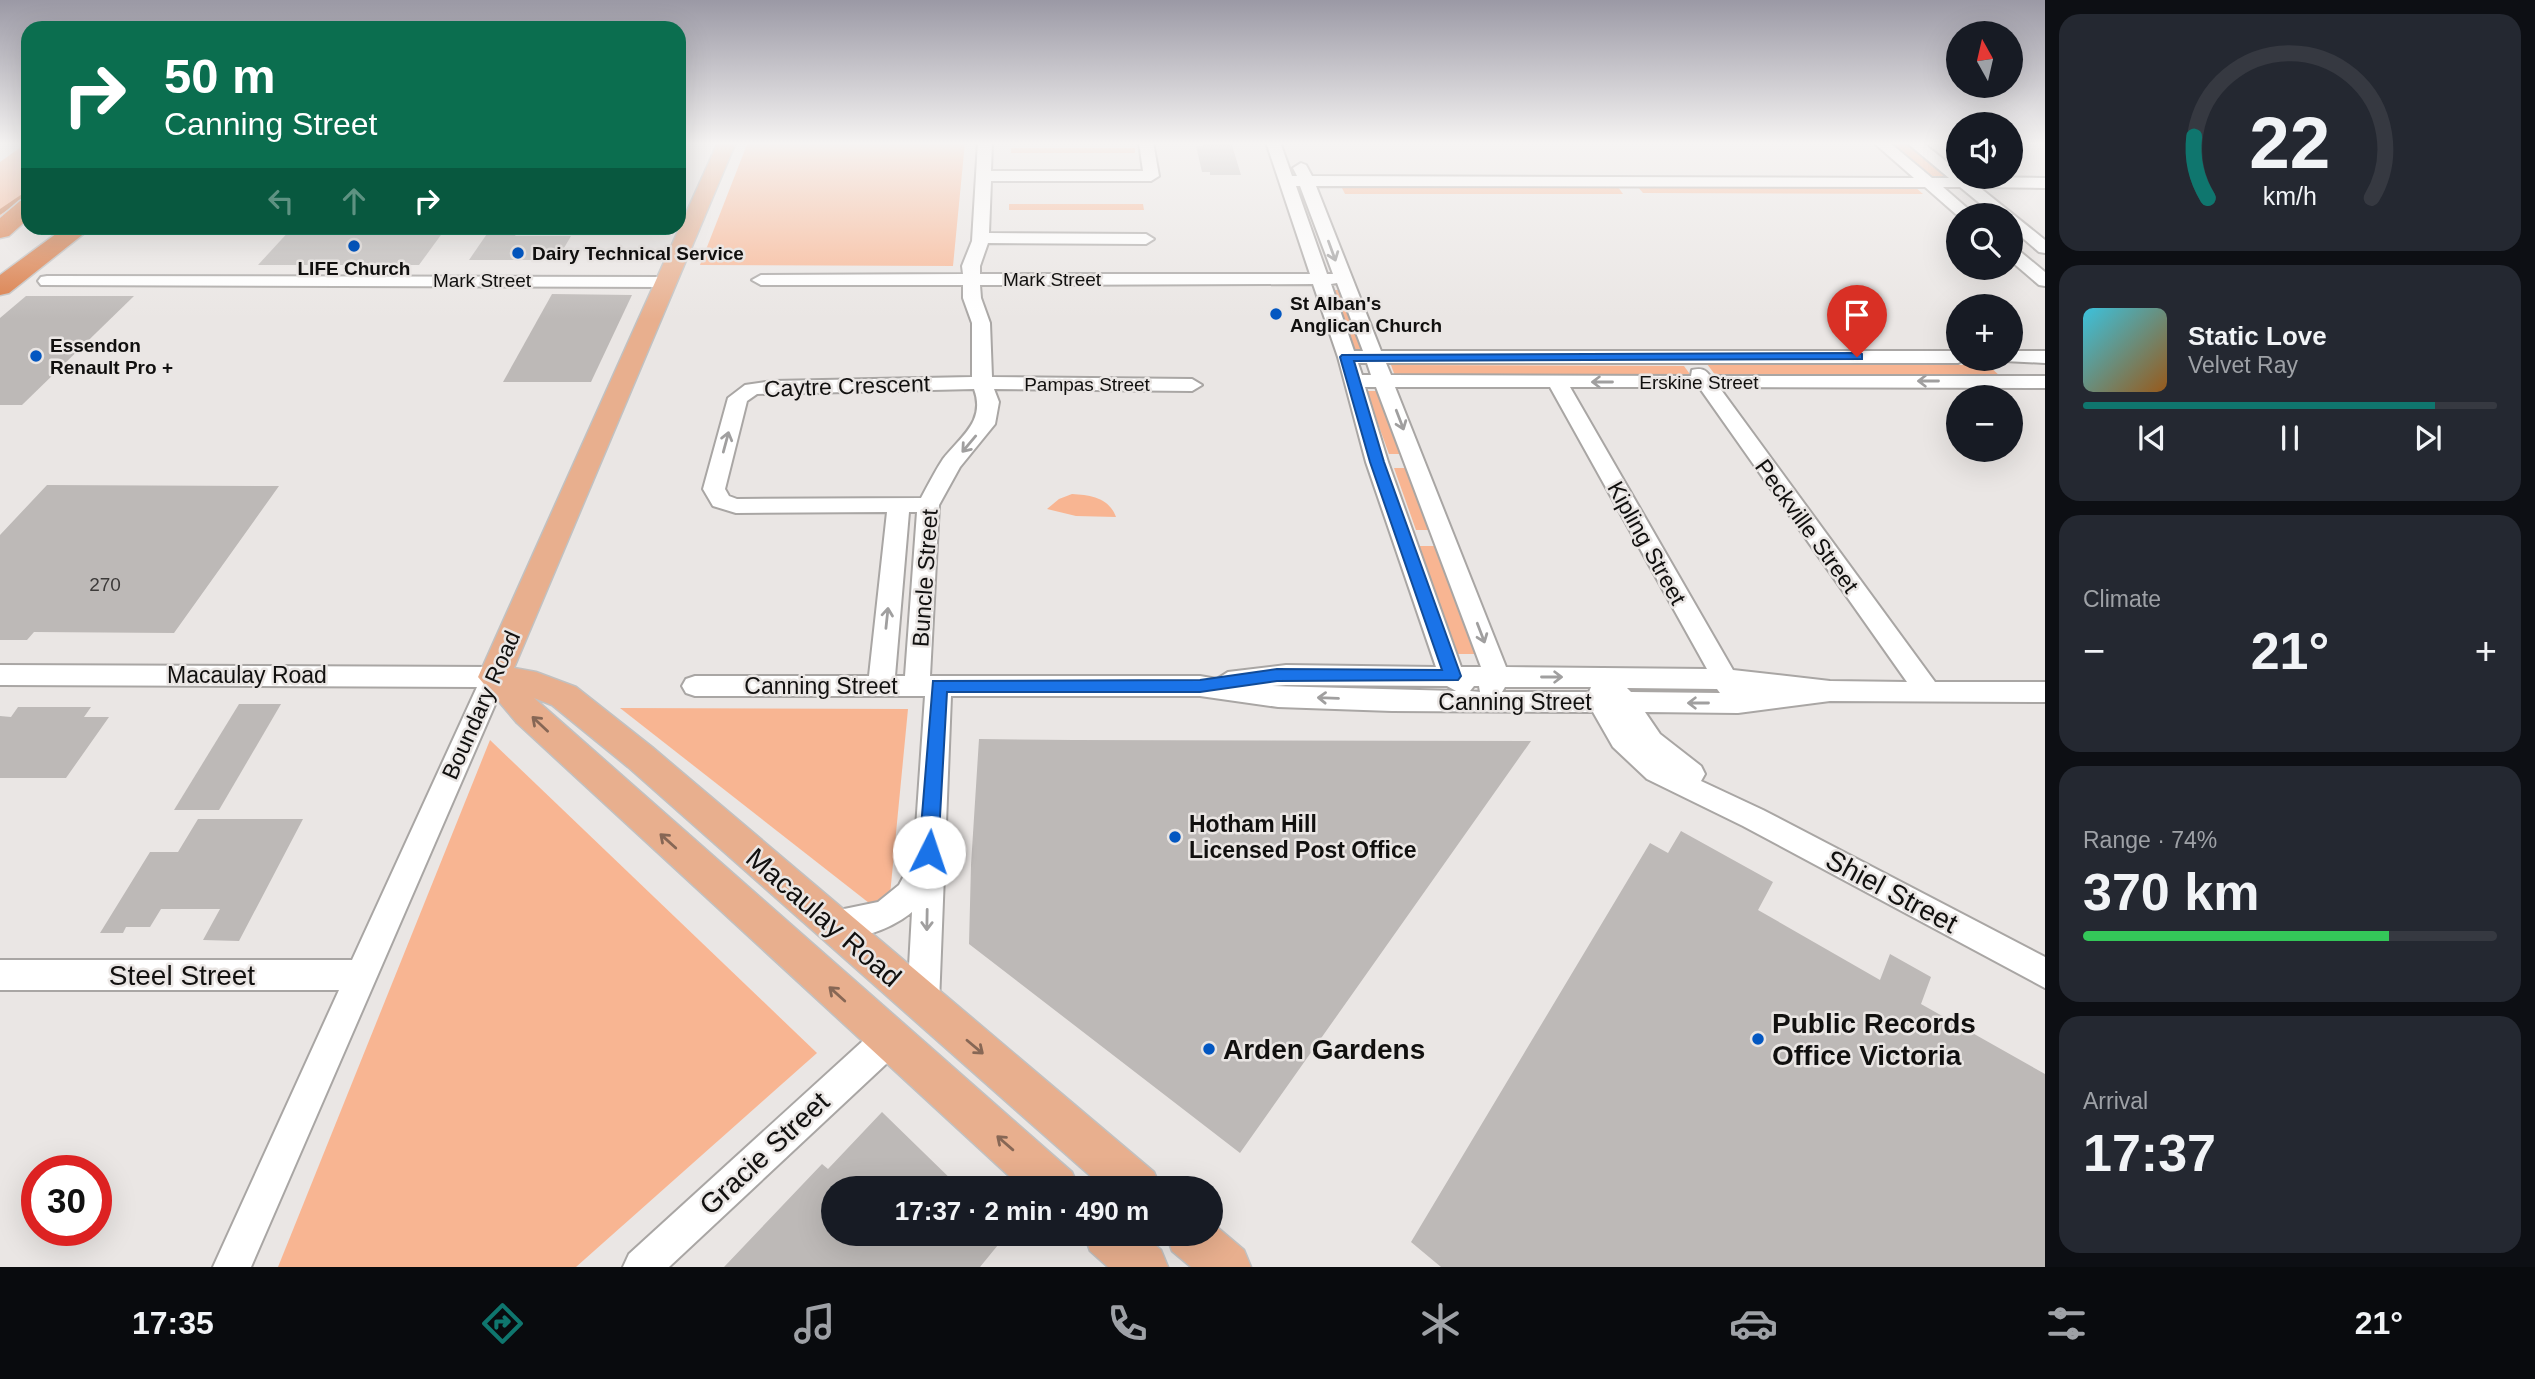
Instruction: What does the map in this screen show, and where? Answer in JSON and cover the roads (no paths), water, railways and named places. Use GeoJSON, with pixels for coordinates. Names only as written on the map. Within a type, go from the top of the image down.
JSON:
{"type":"FeatureCollection","features":[{"type":"Feature","properties":{"kind":"highway"},"geometry":{"type":"LineString","coordinates":[[0,231],[21,212]]}},
{"type":"Feature","properties":{"kind":"highway"},"geometry":{"type":"LineString","coordinates":[[0,248],[21,232]]}},
{"type":"Feature","properties":{"kind":"highway"},"geometry":{"type":"LineString","coordinates":[[0,287],[62,235]]}},
{"type":"Feature","properties":{"kind":"highway"},"geometry":{"type":"LineString","coordinates":[[0,287],[70,235]]}},
{"type":"Feature","properties":{"kind":"main road","name":"Boundary Road"},"geometry":{"type":"LineString","coordinates":[[494,677],[701,201]]}},
{"type":"Feature","properties":{"kind":"main road","name":"Macaulay Road"},"geometry":{"type":"LineString","coordinates":[[494,677],[544,688],[570,701],[640,757],[1124,1176]]}},
{"type":"Feature","properties":{"kind":"main road","name":"Macaulay Road"},"geometry":{"type":"LineString","coordinates":[[494,677],[568,750],[1042,1176]]}},
{"type":"Feature","properties":{"kind":"main road"},"geometry":{"type":"LineString","coordinates":[[888,1040],[923,1003]]}},
{"type":"Feature","properties":{"kind":"main road"},"geometry":{"type":"LineString","coordinates":[[1120,1246],[1143,1267]]}},
{"type":"Feature","properties":{"kind":"main road"},"geometry":{"type":"LineString","coordinates":[[1203,1246],[1227,1267]]}},
{"type":"Feature","properties":{"kind":"street","name":"Buncle Street"},"geometry":{"type":"LineString","coordinates":[[923,1003],[929,852],[928,505],[951,464],[985,424],[989,402],[982,383],[981,323],[972,298],[971,266],[980,240],[982,201]]}},
{"type":"Feature","properties":{"kind":"street"},"geometry":{"type":"LineString","coordinates":[[1294,201],[1354,381],[1377,462],[1452,676],[1485,702],[1497,677],[1416,461],[1314,201]]}},
{"type":"Feature","properties":{"kind":"street"},"geometry":{"type":"LineString","coordinates":[[2023,230],[2039,244]]}},
{"type":"Feature","properties":{"kind":"street"},"geometry":{"type":"LineString","coordinates":[[980,240],[1146,239]]}},
{"type":"Feature","properties":{"kind":"street","name":"Buncle Street"},"geometry":{"type":"LineString","coordinates":[[980,240],[992,266],[993,298],[981,323]]}},
{"type":"Feature","properties":{"kind":"street"},"geometry":{"type":"LineString","coordinates":[[2023,263],[2045,281]]}},
{"type":"Feature","properties":{"kind":"street","name":"Mark Street"},"geometry":{"type":"LineString","coordinates":[[47,281],[531,279],[666,282]]}},
{"type":"Feature","properties":{"kind":"street","name":"Mark Street"},"geometry":{"type":"LineString","coordinates":[[761,279],[1342,279]]}},
{"type":"Feature","properties":{"kind":"street","name":"Erskine Street"},"geometry":{"type":"LineString","coordinates":[[1346,357],[1946,357]]}},
{"type":"Feature","properties":{"kind":"street"},"geometry":{"type":"LineString","coordinates":[[2023,357],[2045,357]]}},
{"type":"Feature","properties":{"kind":"street","name":"Peckville Street"},"geometry":{"type":"LineString","coordinates":[[1688,359],[1928,692]]}},
{"type":"Feature","properties":{"kind":"street"},"geometry":{"type":"LineString","coordinates":[[2008,371],[2019,382]]}},
{"type":"Feature","properties":{"kind":"street","name":"Erskine Street"},"geometry":{"type":"LineString","coordinates":[[1354,381],[2045,382]]}},
{"type":"Feature","properties":{"kind":"street","name":"Kipling Street"},"geometry":{"type":"LineString","coordinates":[[1557,382],[1738,703]]}},
{"type":"Feature","properties":{"kind":"street","name":"Pampas Street"},"geometry":{"type":"LineString","coordinates":[[982,383],[1192,385]]}},
{"type":"Feature","properties":{"kind":"street","name":"Caytre Crescent"},"geometry":{"type":"LineString","coordinates":[[928,505],[737,506],[721,501],[714,489],[738,398],[752,389],[982,383]]}},
{"type":"Feature","properties":{"kind":"street"},"geometry":{"type":"LineString","coordinates":[[1377,462],[1416,461]]}},
{"type":"Feature","properties":{"kind":"street","name":"Buncle Street"},"geometry":{"type":"LineString","coordinates":[[881,686],[899,505]]}},
{"type":"Feature","properties":{"kind":"street"},"geometry":{"type":"LineString","coordinates":[[1404,536],[1444,536]]}},
{"type":"Feature","properties":{"kind":"street","name":"Macaulay Road"},"geometry":{"type":"LineString","coordinates":[[0,675],[494,677]]}},
{"type":"Feature","properties":{"kind":"street"},"geometry":{"type":"LineString","coordinates":[[1373,675],[1393,691],[1396,701]]}},
{"type":"Feature","properties":{"kind":"street","name":"Canning Street"},"geometry":{"type":"LineString","coordinates":[[695,686],[1262,686],[1373,675],[1497,677],[1610,694],[1738,703],[1830,691]]}},
{"type":"Feature","properties":{"kind":"street","name":"Boundary Road"},"geometry":{"type":"LineString","coordinates":[[232,1267],[494,677]]}},
{"type":"Feature","properties":{"kind":"street","name":"Canning Street"},"geometry":{"type":"LineString","coordinates":[[1262,686],[1396,701],[1485,702],[1610,694],[1724,678],[1830,691],[2045,692]]}},
{"type":"Feature","properties":{"kind":"street","name":"Shiel Street"},"geometry":{"type":"LineString","coordinates":[[1610,694],[1619,734],[1644,761],[1672,779],[1739,810],[2045,973]]}},
{"type":"Feature","properties":{"kind":"street"},"geometry":{"type":"LineString","coordinates":[[831,924],[869,920],[899,906],[914,888],[929,852]]}},
{"type":"Feature","properties":{"kind":"street","name":"Steel Street"},"geometry":{"type":"LineString","coordinates":[[0,975],[363,975]]}},
{"type":"Feature","properties":{"kind":"street","name":"Gracie Street"},"geometry":{"type":"LineString","coordinates":[[642,1267],[888,1040]]}},
{"type":"Feature","properties":{"kind":"waterway"},"geometry":{"type":"LineString","coordinates":[[0,212],[16,201]]}},
{"type":"Feature","properties":{"kind":"place","name":"LIFE Church"},"geometry":{"type":"Point","coordinates":[354,246]}},
{"type":"Feature","properties":{"kind":"place","name":"Dairy Technical Service"},"geometry":{"type":"Point","coordinates":[518,253]}},
{"type":"Feature","properties":{"kind":"place","name":"St Alban's Anglican Church"},"geometry":{"type":"Point","coordinates":[1276,314]}},
{"type":"Feature","properties":{"kind":"place","name":"Essendon Renault Pro +"},"geometry":{"type":"Point","coordinates":[36,356]}},
{"type":"Feature","properties":{"kind":"place","name":"Hotham Hill Licensed Post Office"},"geometry":{"type":"Point","coordinates":[1175,837]}},
{"type":"Feature","properties":{"kind":"place","name":"Public Records Office Victoria"},"geometry":{"type":"Point","coordinates":[1758,1039]}},
{"type":"Feature","properties":{"kind":"place","name":"Arden Gardens"},"geometry":{"type":"Point","coordinates":[1209,1049]}}]}
